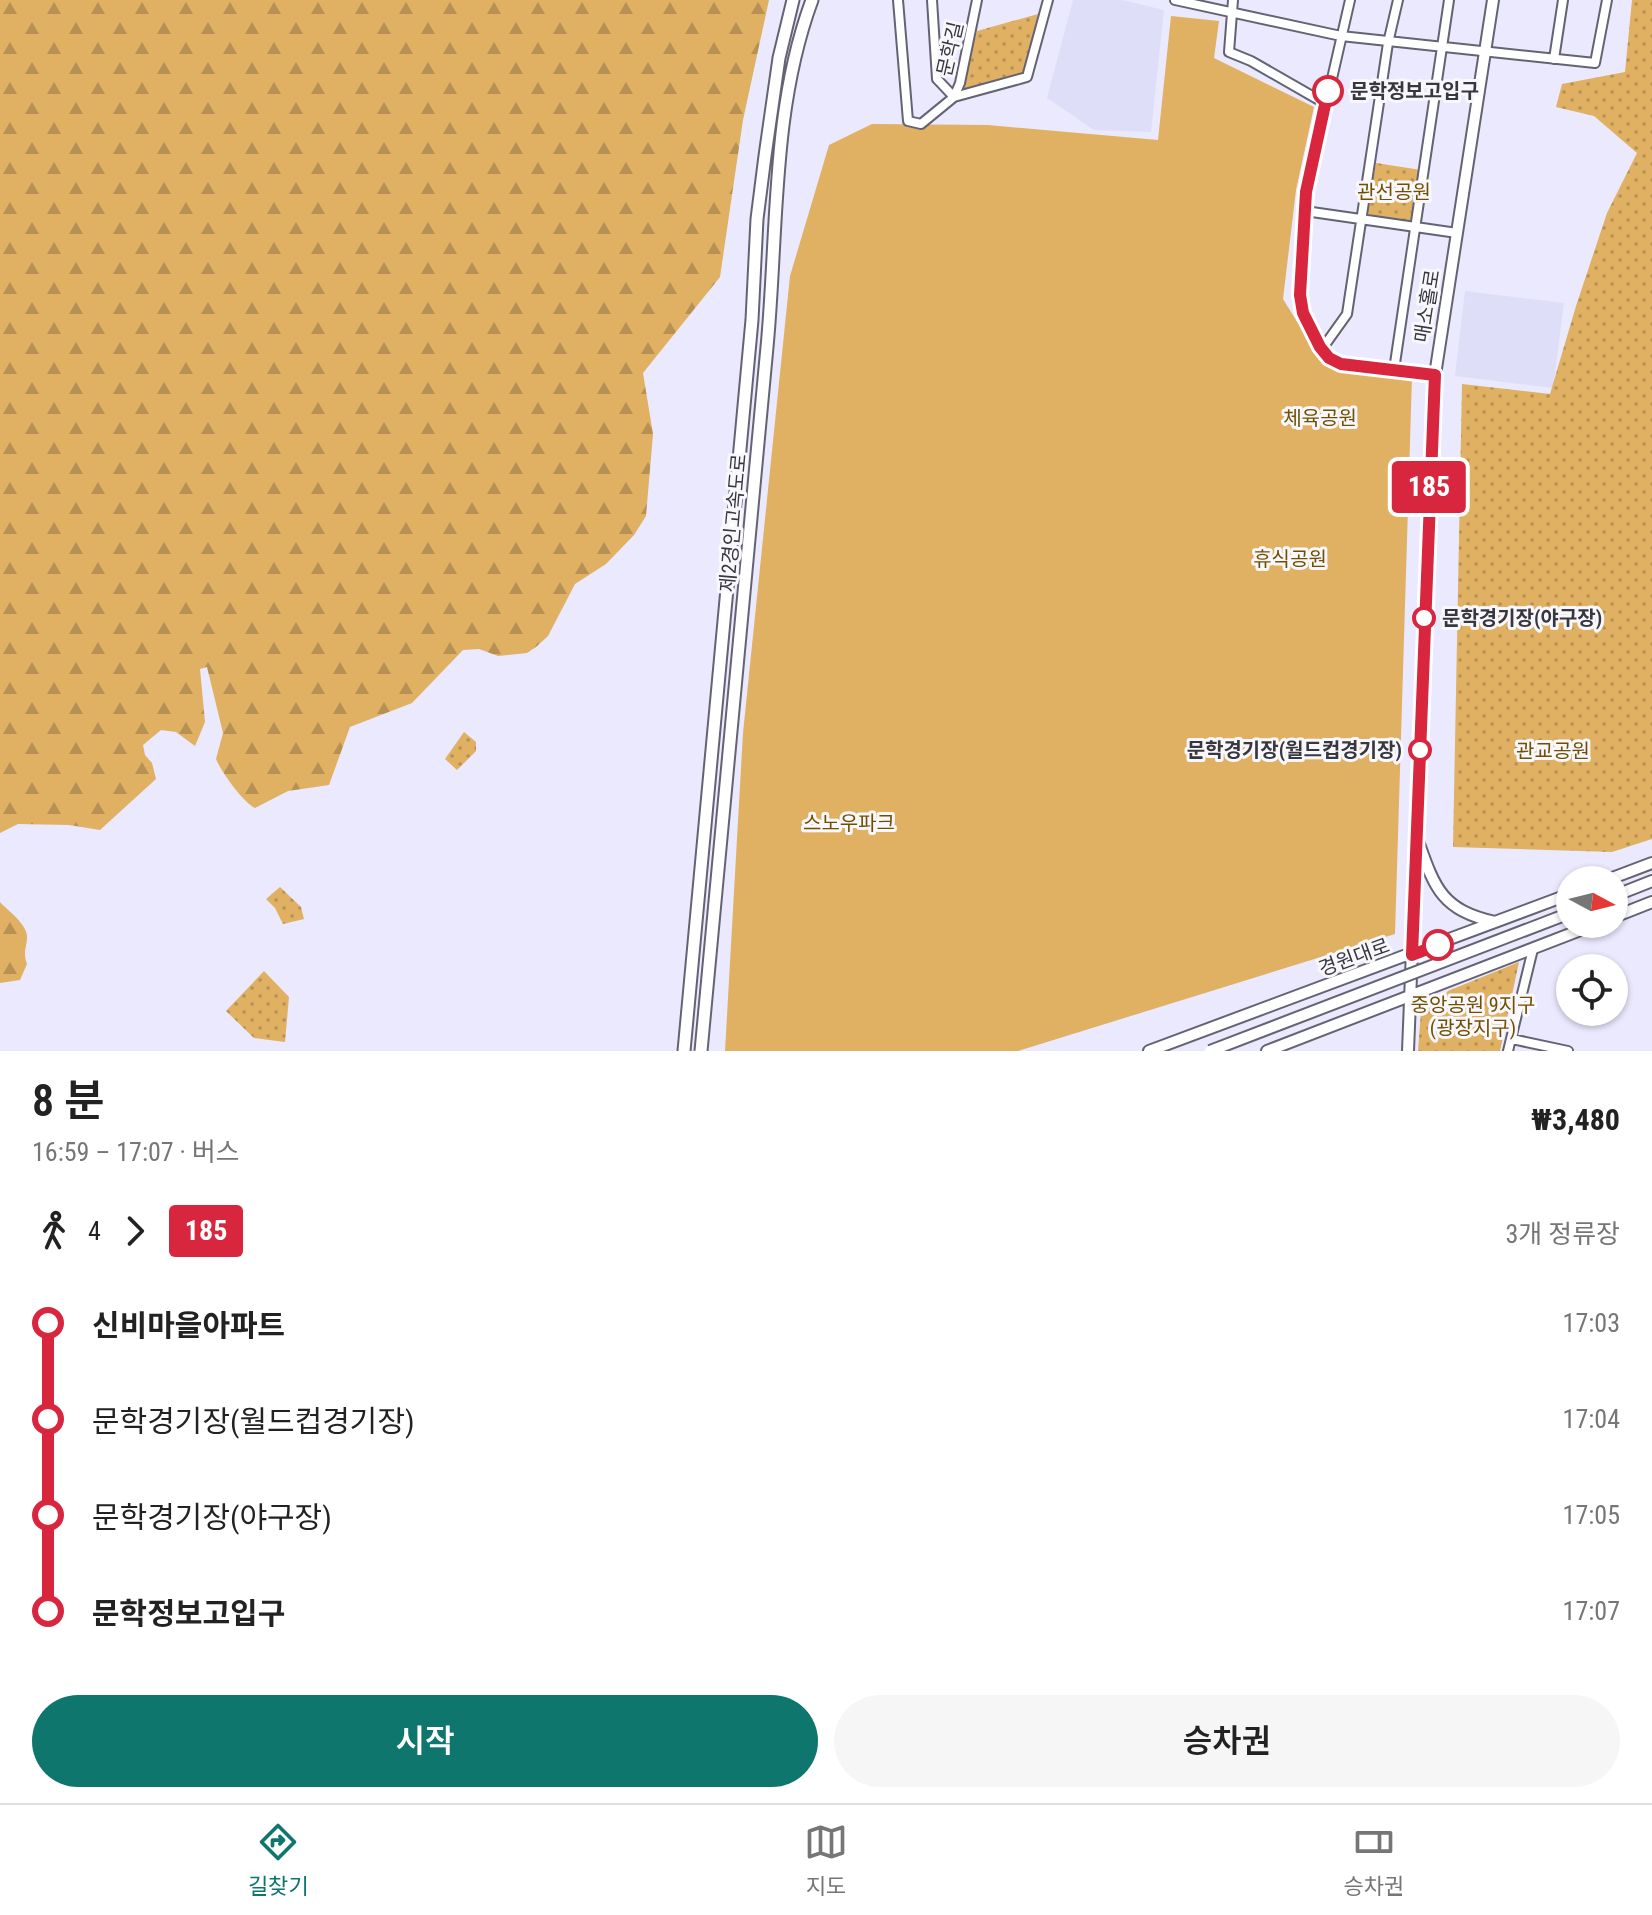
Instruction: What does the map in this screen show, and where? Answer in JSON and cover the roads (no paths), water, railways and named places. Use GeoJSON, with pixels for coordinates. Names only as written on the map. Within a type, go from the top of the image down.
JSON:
{"type":"FeatureCollection","features":[{"type":"Feature","properties":{"kind":"highway","name":"제2경인고속도로"},"geometry":{"type":"LineString","coordinates":[[684,1051],[752,320],[757,219],[779,58],[793,0]]}},
{"type":"Feature","properties":{"kind":"highway","name":"제2경인고속도로"},"geometry":{"type":"LineString","coordinates":[[701,1051],[770,321],[779,163],[794,61],[812,0]]}},
{"type":"Feature","properties":{"kind":"main road","name":"매소홀로"},"geometry":{"type":"LineString","coordinates":[[1408,1051],[1435,375],[1493,0]]}},
{"type":"Feature","properties":{"kind":"main road"},"geometry":{"type":"LineString","coordinates":[[1417,837],[1433,882],[1443,898],[1472,917],[1496,923]]}},
{"type":"Feature","properties":{"kind":"main road"},"geometry":{"type":"LineString","coordinates":[[1628,872],[1652,863]]}},
{"type":"Feature","properties":{"kind":"main road"},"geometry":{"type":"LineString","coordinates":[[1628,890],[1652,881]]}},
{"type":"Feature","properties":{"kind":"main road","name":"경원대로"},"geometry":{"type":"LineString","coordinates":[[1149,1051],[1556,899]]}},
{"type":"Feature","properties":{"kind":"main road"},"geometry":{"type":"LineString","coordinates":[[1628,911],[1652,902]]}},
{"type":"Feature","properties":{"kind":"main road","name":"경원대로"},"geometry":{"type":"LineString","coordinates":[[1210,1051],[1556,918]]}},
{"type":"Feature","properties":{"kind":"main road"},"geometry":{"type":"LineString","coordinates":[[1267,1051],[1561,938]]}},
{"type":"Feature","properties":{"kind":"street","name":"문학길"},"geometry":{"type":"LineString","coordinates":[[898,0],[908,121],[921,124],[954,97],[960,83],[977,0]]}},
{"type":"Feature","properties":{"kind":"street"},"geometry":{"type":"LineString","coordinates":[[932,0],[937,79],[954,97],[1027,77],[1048,0]]}},
{"type":"Feature","properties":{"kind":"street"},"geometry":{"type":"LineString","coordinates":[[1175,0],[1341,36],[1595,63],[1607,0]]}},
{"type":"Feature","properties":{"kind":"street"},"geometry":{"type":"LineString","coordinates":[[1233,0],[1229,52],[1251,61],[1326,104]]}},
{"type":"Feature","properties":{"kind":"street"},"geometry":{"type":"LineString","coordinates":[[1350,0],[1306,192],[1300,295],[1303,313],[1322,349],[1329,358],[1341,364],[1435,375]]}},
{"type":"Feature","properties":{"kind":"street"},"geometry":{"type":"LineString","coordinates":[[1322,349],[1347,314],[1388,43],[1398,0]]}},
{"type":"Feature","properties":{"kind":"street"},"geometry":{"type":"LineString","coordinates":[[1394,370],[1449,0]]}},
{"type":"Feature","properties":{"kind":"street"},"geometry":{"type":"LineString","coordinates":[[1554,59],[1563,0]]}},
{"type":"Feature","properties":{"kind":"street"},"geometry":{"type":"LineString","coordinates":[[1305,211],[1457,233]]}},
{"type":"Feature","properties":{"kind":"street"},"geometry":{"type":"LineString","coordinates":[[1508,1051],[1533,949]]}},
{"type":"Feature","properties":{"kind":"street"},"geometry":{"type":"LineString","coordinates":[[1512,1039],[1568,1051]]}},
{"type":"Feature","properties":{"kind":"place","name":"문학정보고입구"},"geometry":{"type":"Point","coordinates":[1328,91]}},
{"type":"Feature","properties":{"kind":"place","name":"문학경기장(야구장)"},"geometry":{"type":"Point","coordinates":[1424,618]}},
{"type":"Feature","properties":{"kind":"place","name":"문학경기장(월드컵경기장)"},"geometry":{"type":"Point","coordinates":[1420,750]}},
{"type":"Feature","properties":{"kind":"park label","name":"관선공원"},"geometry":{"type":"Point","coordinates":[1394,192]}},
{"type":"Feature","properties":{"kind":"park label","name":"체육공원"},"geometry":{"type":"Point","coordinates":[1320,418]}},
{"type":"Feature","properties":{"kind":"park label","name":"휴식공원"},"geometry":{"type":"Point","coordinates":[1290,559]}},
{"type":"Feature","properties":{"kind":"park label","name":"관교공원"},"geometry":{"type":"Point","coordinates":[1553,751]}},
{"type":"Feature","properties":{"kind":"park label","name":"스노우파크"},"geometry":{"type":"Point","coordinates":[849,823]}},
{"type":"Feature","properties":{"kind":"park label","name":"중앙공원 9지구 (광장지구)"},"geometry":{"type":"Point","coordinates":[1473,1016]}}]}
